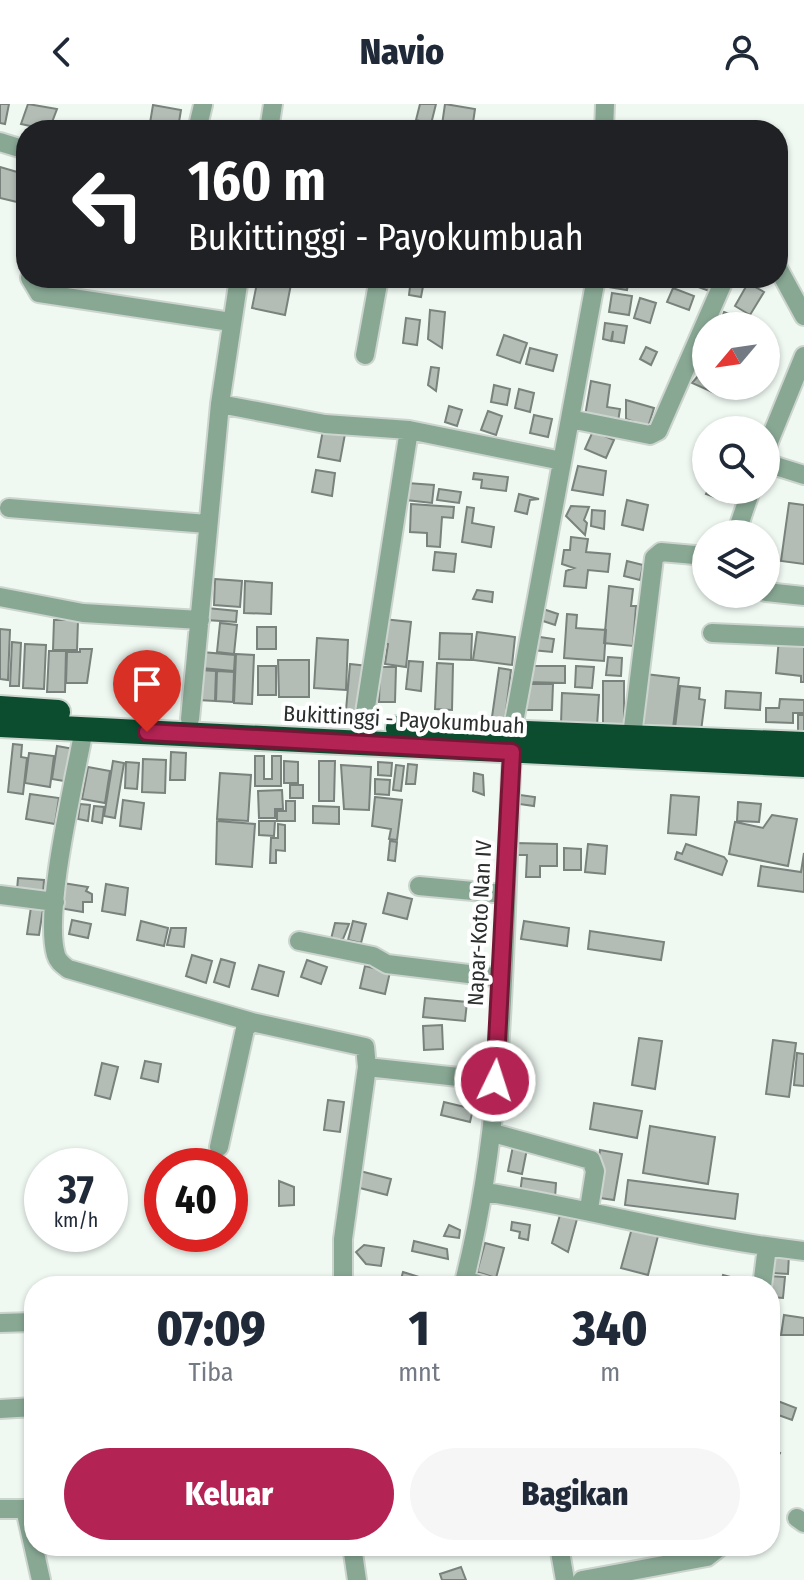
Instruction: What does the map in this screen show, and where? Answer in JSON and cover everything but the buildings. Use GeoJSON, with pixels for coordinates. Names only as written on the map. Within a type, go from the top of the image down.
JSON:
{"type":"FeatureCollection","features":[{"type":"Feature","properties":{"kind":"highway","name":"Bukittinggi - Payokumbuah"},"geometry":{"type":"LineString","coordinates":[[0,708],[363,726],[512,742],[632,736],[720,750]]}},
{"type":"Feature","properties":{"kind":"highway","name":"Bukittinggi - Payokumbuah"},"geometry":{"type":"LineString","coordinates":[[0,725],[794,754]]}},
{"type":"Feature","properties":{"kind":"street"},"geometry":{"type":"LineString","coordinates":[[788,286],[804,316]]}},
{"type":"Feature","properties":{"kind":"street"},"geometry":{"type":"LineString","coordinates":[[36,288],[39,293],[231,322]]}},
{"type":"Feature","properties":{"kind":"street"},"geometry":{"type":"LineString","coordinates":[[190,719],[220,404],[237,288]]}},
{"type":"Feature","properties":{"kind":"street"},"geometry":{"type":"LineString","coordinates":[[365,355],[377,288]]}},
{"type":"Feature","properties":{"kind":"street","name":"Napar-Koto Nan IV"},"geometry":{"type":"LineString","coordinates":[[466,1276],[485,1192],[493,1133],[512,742],[594,288]]}},
{"type":"Feature","properties":{"kind":"street"},"geometry":{"type":"LineString","coordinates":[[570,419],[650,435],[658,431],[721,288]]}},
{"type":"Feature","properties":{"kind":"street"},"geometry":{"type":"LineString","coordinates":[[779,416],[804,356]]}},
{"type":"Feature","properties":{"kind":"street"},"geometry":{"type":"LineString","coordinates":[[220,404],[325,424],[409,430],[562,461]]}},
{"type":"Feature","properties":{"kind":"street"},"geometry":{"type":"LineString","coordinates":[[363,726],[409,430]]}},
{"type":"Feature","properties":{"kind":"street"},"geometry":{"type":"LineString","coordinates":[[780,467],[804,475]]}},
{"type":"Feature","properties":{"kind":"street"},"geometry":{"type":"LineString","coordinates":[[9,508],[207,524]]}},
{"type":"Feature","properties":{"kind":"street"},"geometry":{"type":"LineString","coordinates":[[632,736],[654,558],[661,552],[692,555]]}},
{"type":"Feature","properties":{"kind":"street"},"geometry":{"type":"LineString","coordinates":[[780,593],[804,596]]}},
{"type":"Feature","properties":{"kind":"street"},"geometry":{"type":"LineString","coordinates":[[0,597],[83,613],[200,620]]}},
{"type":"Feature","properties":{"kind":"street"},"geometry":{"type":"LineString","coordinates":[[712,633],[804,637]]}},
{"type":"Feature","properties":{"kind":"street"},"geometry":{"type":"LineString","coordinates":[[84,729],[55,902],[56,954],[68,969],[252,1022],[360,1043],[365,1047],[367,1067],[343,1239],[343,1276]]}},
{"type":"Feature","properties":{"kind":"street"},"geometry":{"type":"LineString","coordinates":[[419,886],[505,894]]}},
{"type":"Feature","properties":{"kind":"street"},"geometry":{"type":"LineString","coordinates":[[0,895],[55,902]]}},
{"type":"Feature","properties":{"kind":"street"},"geometry":{"type":"LineString","coordinates":[[299,941],[373,956],[387,964],[501,978]]}},
{"type":"Feature","properties":{"kind":"street"},"geometry":{"type":"LineString","coordinates":[[219,1147],[245,1029],[252,1022]]}},
{"type":"Feature","properties":{"kind":"street"},"geometry":{"type":"LineString","coordinates":[[367,1067],[495,1081]]}},
{"type":"Feature","properties":{"kind":"street"},"geometry":{"type":"LineString","coordinates":[[493,1133],[591,1160],[595,1171],[589,1209]]}},
{"type":"Feature","properties":{"kind":"street"},"geometry":{"type":"LineString","coordinates":[[485,1192],[589,1209],[767,1247],[804,1251]]}},
{"type":"Feature","properties":{"kind":"street"},"geometry":{"type":"LineString","coordinates":[[763,1276],[767,1247]]}},
{"type":"Feature","properties":{"kind":"street"},"geometry":{"type":"LineString","coordinates":[[0,1323],[24,1322]]}},
{"type":"Feature","properties":{"kind":"street"},"geometry":{"type":"LineString","coordinates":[[0,1409],[24,1408]]}},
{"type":"Feature","properties":{"kind":"street"},"geometry":{"type":"LineString","coordinates":[[0,1509],[24,1509]]}},
{"type":"Feature","properties":{"kind":"street"},"geometry":{"type":"LineString","coordinates":[[37,1556],[41,1580]]}},
{"type":"Feature","properties":{"kind":"street"},"geometry":{"type":"LineString","coordinates":[[353,1556],[357,1580]]}},
{"type":"Feature","properties":{"kind":"street"},"geometry":{"type":"LineString","coordinates":[[561,1556],[565,1580]]}},
{"type":"Feature","properties":{"kind":"street"},"geometry":{"type":"LineString","coordinates":[[582,1580],[708,1556]]}},
{"type":"Feature","properties":{"kind":"route"},"geometry":{"type":"LineString","coordinates":[[147,732],[512,752],[495,1081]]}}]}
